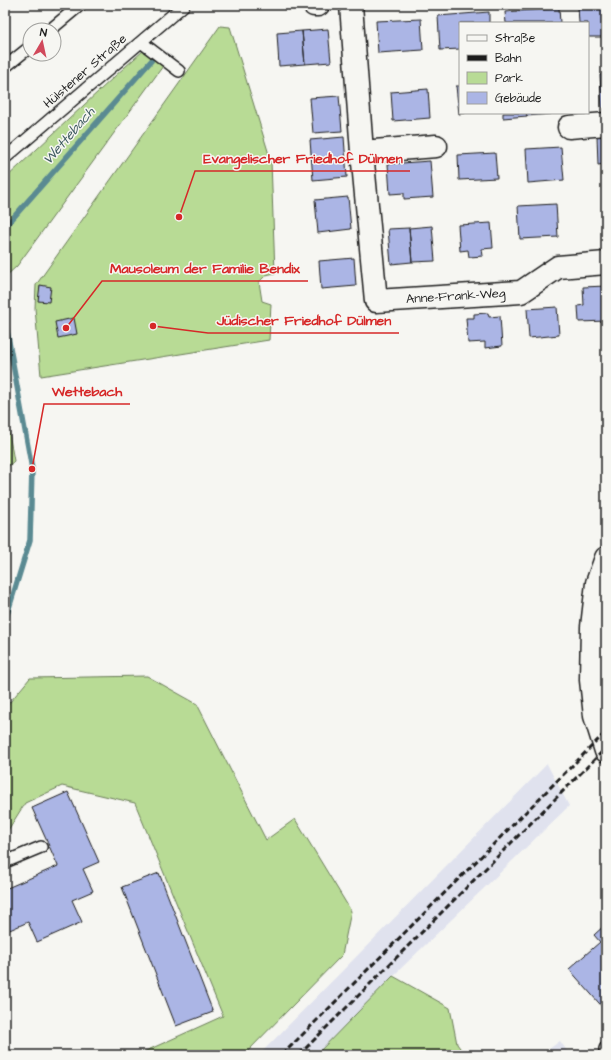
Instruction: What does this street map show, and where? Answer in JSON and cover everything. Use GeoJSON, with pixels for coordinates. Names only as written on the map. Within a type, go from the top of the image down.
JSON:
{"type":"FeatureCollection","features":[{"type":"Feature","properties":{"kind":"street","name":"Anne-Frank-Weg"},"geometry":{"type":"LineString","coordinates":[[351,5],[362,152],[376,301],[521,292],[558,267],[606,263]]}},
{"type":"Feature","properties":{"kind":"street"},"geometry":{"type":"LineString","coordinates":[[569,127],[606,124]]}},
{"type":"Feature","properties":{"kind":"street"},"geometry":{"type":"LineString","coordinates":[[362,152],[436,146]]}},
{"type":"Feature","properties":{"kind":"street"},"geometry":{"type":"LineString","coordinates":[[606,558],[597,583],[592,627],[591,680],[596,716],[606,752]]}},
{"type":"Feature","properties":{"kind":"lane"},"geometry":{"type":"LineString","coordinates":[[60,22],[80,5]]}},
{"type":"Feature","properties":{"kind":"lane","name":"Hülstener Straße"},"geometry":{"type":"LineString","coordinates":[[5,158],[184,5]]}},
{"type":"Feature","properties":{"kind":"lane"},"geometry":{"type":"LineString","coordinates":[[140,42],[179,71]]}},
{"type":"Feature","properties":{"kind":"lane"},"geometry":{"type":"LineString","coordinates":[[5,67],[22,53]]}},
{"type":"Feature","properties":{"kind":"lane"},"geometry":{"type":"LineString","coordinates":[[5,862],[41,847]]}},
{"type":"Feature","properties":{"kind":"lane"},"geometry":{"type":"LineString","coordinates":[[605,1055],[606,1047]]}},
{"type":"Feature","properties":{"kind":"shaded area"},"geometry":{"type":"Polygon","coordinates":[[[547,764],[569,806],[393,976],[316,1055],[259,1055],[547,764]]]}},
{"type":"Feature","properties":{"kind":"shaded area"},"geometry":{"type":"Polygon","coordinates":[[[560,1041],[570,1055],[541,1055],[560,1041]]]}},
{"type":"Feature","properties":{"kind":"green space"},"geometry":{"type":"Polygon","coordinates":[[[220,26],[230,27],[271,161],[275,273],[266,275],[259,282],[262,301],[271,304],[269,340],[41,376],[35,308],[36,285],[220,26]]]}},
{"type":"Feature","properties":{"kind":"green space"},"geometry":{"type":"Polygon","coordinates":[[[144,50],[163,66],[17,266],[5,277],[5,179],[144,50]]]}},
{"type":"Feature","properties":{"kind":"green space"},"geometry":{"type":"Polygon","coordinates":[[[5,410],[14,461],[5,469],[5,410]]]}},
{"type":"Feature","properties":{"kind":"green space"},"geometry":{"type":"Polygon","coordinates":[[[147,676],[197,704],[266,840],[295,819],[351,911],[342,955],[244,1055],[137,1055],[223,1016],[135,803],[62,786],[25,803],[5,835],[5,708],[30,678],[147,676]]]}},
{"type":"Feature","properties":{"kind":"green space"},"geometry":{"type":"Polygon","coordinates":[[[393,976],[450,1008],[457,1044],[465,1055],[316,1055],[393,976]]]}},
{"type":"Feature","properties":{"kind":"building"},"geometry":{"type":"Polygon","coordinates":[[[606,6],[606,37],[589,37],[589,22],[579,22],[578,7],[606,6]]]}},
{"type":"Feature","properties":{"kind":"building"},"geometry":{"type":"Polygon","coordinates":[[[559,8],[560,22],[506,22],[505,12],[559,8]]]}},
{"type":"Feature","properties":{"kind":"building"},"geometry":{"type":"Polygon","coordinates":[[[489,12],[489,22],[459,22],[459,49],[440,50],[438,16],[489,12]]]}},
{"type":"Feature","properties":{"kind":"building"},"geometry":{"type":"Polygon","coordinates":[[[421,19],[423,50],[378,53],[376,21],[421,19]]]}},
{"type":"Feature","properties":{"kind":"building"},"geometry":{"type":"Polygon","coordinates":[[[328,29],[331,62],[305,64],[302,31],[328,29]]]}},
{"type":"Feature","properties":{"kind":"building"},"geometry":{"type":"Polygon","coordinates":[[[302,31],[305,64],[279,66],[277,33],[302,31]]]}},
{"type":"Feature","properties":{"kind":"building"},"geometry":{"type":"Polygon","coordinates":[[[606,74],[606,108],[602,108],[600,75],[606,74]]]}},
{"type":"Feature","properties":{"kind":"building"},"geometry":{"type":"Polygon","coordinates":[[[456,86],[459,86],[459,114],[456,86]]]}},
{"type":"Feature","properties":{"kind":"building"},"geometry":{"type":"Polygon","coordinates":[[[428,89],[430,118],[393,121],[391,92],[428,89]]]}},
{"type":"Feature","properties":{"kind":"building"},"geometry":{"type":"Polygon","coordinates":[[[339,96],[342,131],[313,133],[310,98],[339,96]]]}},
{"type":"Feature","properties":{"kind":"building"},"geometry":{"type":"Polygon","coordinates":[[[503,114],[526,114],[527,116],[503,118],[503,114]]]}},
{"type":"Feature","properties":{"kind":"building"},"geometry":{"type":"Polygon","coordinates":[[[526,114],[551,114],[527,116],[526,114]]]}},
{"type":"Feature","properties":{"kind":"building"},"geometry":{"type":"Polygon","coordinates":[[[597,136],[606,136],[606,164],[598,165],[597,136]]]}},
{"type":"Feature","properties":{"kind":"building"},"geometry":{"type":"Polygon","coordinates":[[[344,137],[347,177],[313,180],[310,140],[344,137]]]}},
{"type":"Feature","properties":{"kind":"building"},"geometry":{"type":"Polygon","coordinates":[[[561,147],[564,180],[528,183],[526,149],[561,147]]]}},
{"type":"Feature","properties":{"kind":"building"},"geometry":{"type":"Polygon","coordinates":[[[495,153],[497,178],[459,180],[458,155],[495,153]]]}},
{"type":"Feature","properties":{"kind":"building"},"geometry":{"type":"Polygon","coordinates":[[[430,161],[433,197],[404,199],[404,193],[390,194],[388,164],[430,161]]]}},
{"type":"Feature","properties":{"kind":"building"},"geometry":{"type":"Polygon","coordinates":[[[348,197],[351,229],[318,233],[315,200],[348,197]]]}},
{"type":"Feature","properties":{"kind":"building"},"geometry":{"type":"Polygon","coordinates":[[[556,204],[558,237],[520,239],[518,206],[556,204]]]}},
{"type":"Feature","properties":{"kind":"building"},"geometry":{"type":"Polygon","coordinates":[[[491,223],[493,248],[482,249],[483,256],[469,257],[468,250],[460,251],[458,225],[491,223]]]}},
{"type":"Feature","properties":{"kind":"building"},"geometry":{"type":"Polygon","coordinates":[[[432,226],[435,261],[412,262],[409,228],[432,226]]]}},
{"type":"Feature","properties":{"kind":"building"},"geometry":{"type":"Polygon","coordinates":[[[409,228],[412,262],[391,264],[388,229],[409,228]]]}},
{"type":"Feature","properties":{"kind":"building"},"geometry":{"type":"Polygon","coordinates":[[[354,258],[356,286],[321,289],[319,261],[354,258]]]}},
{"type":"Feature","properties":{"kind":"building"},"geometry":{"type":"Polygon","coordinates":[[[40,285],[51,287],[49,302],[38,301],[40,285]]]}},
{"type":"Feature","properties":{"kind":"building"},"geometry":{"type":"Polygon","coordinates":[[[606,286],[606,321],[579,322],[578,306],[584,305],[583,287],[606,286]]]}},
{"type":"Feature","properties":{"kind":"building"},"geometry":{"type":"Polygon","coordinates":[[[557,307],[559,335],[529,338],[527,309],[557,307]]]}},
{"type":"Feature","properties":{"kind":"building"},"geometry":{"type":"Polygon","coordinates":[[[488,313],[489,317],[500,316],[502,346],[485,348],[485,342],[468,343],[466,318],[474,318],[474,314],[488,313]]]}},
{"type":"Feature","properties":{"kind":"building"},"geometry":{"type":"Polygon","coordinates":[[[74,318],[77,334],[58,338],[55,322],[74,318]]]}},
{"type":"Feature","properties":{"kind":"building"},"geometry":{"type":"Polygon","coordinates":[[[68,792],[99,862],[83,869],[93,891],[72,900],[82,922],[37,942],[28,922],[5,932],[5,889],[58,866],[32,808],[68,792]]]}},
{"type":"Feature","properties":{"kind":"building"},"geometry":{"type":"Polygon","coordinates":[[[159,873],[213,1012],[176,1026],[122,887],[159,873]]]}},
{"type":"Feature","properties":{"kind":"building"},"geometry":{"type":"Polygon","coordinates":[[[606,924],[606,1011],[569,969],[600,942],[594,935],[606,924]]]}},
{"type":"Feature","properties":{"kind":"waterway","name":"Wettebach"},"geometry":{"type":"LineString","coordinates":[[5,227],[151,61]]}},
{"type":"Feature","properties":{"kind":"waterway","name":"Wettebach"},"geometry":{"type":"LineString","coordinates":[[5,320],[32,469],[30,540],[5,621]]}},
{"type":"Feature","properties":{"kind":"railway"},"geometry":{"type":"LineString","coordinates":[[282,1055],[606,732]]}},
{"type":"Feature","properties":{"kind":"railway"},"geometry":{"type":"LineString","coordinates":[[299,1055],[606,748]]}},
{"type":"Feature","properties":{"kind":"place","name":"Evangelischer Friedhof Dülmen"},"geometry":{"type":"Point","coordinates":[179,217]}},
{"type":"Feature","properties":{"kind":"place","name":"Jüdischer Friedhof Dülmen"},"geometry":{"type":"Point","coordinates":[153,326]}},
{"type":"Feature","properties":{"kind":"place","name":"Mausoleum der Familie Bendix"},"geometry":{"type":"Point","coordinates":[66,328]}},
{"type":"Feature","properties":{"kind":"place","name":"Wettebach"},"geometry":{"type":"Point","coordinates":[32,469]}}]}
